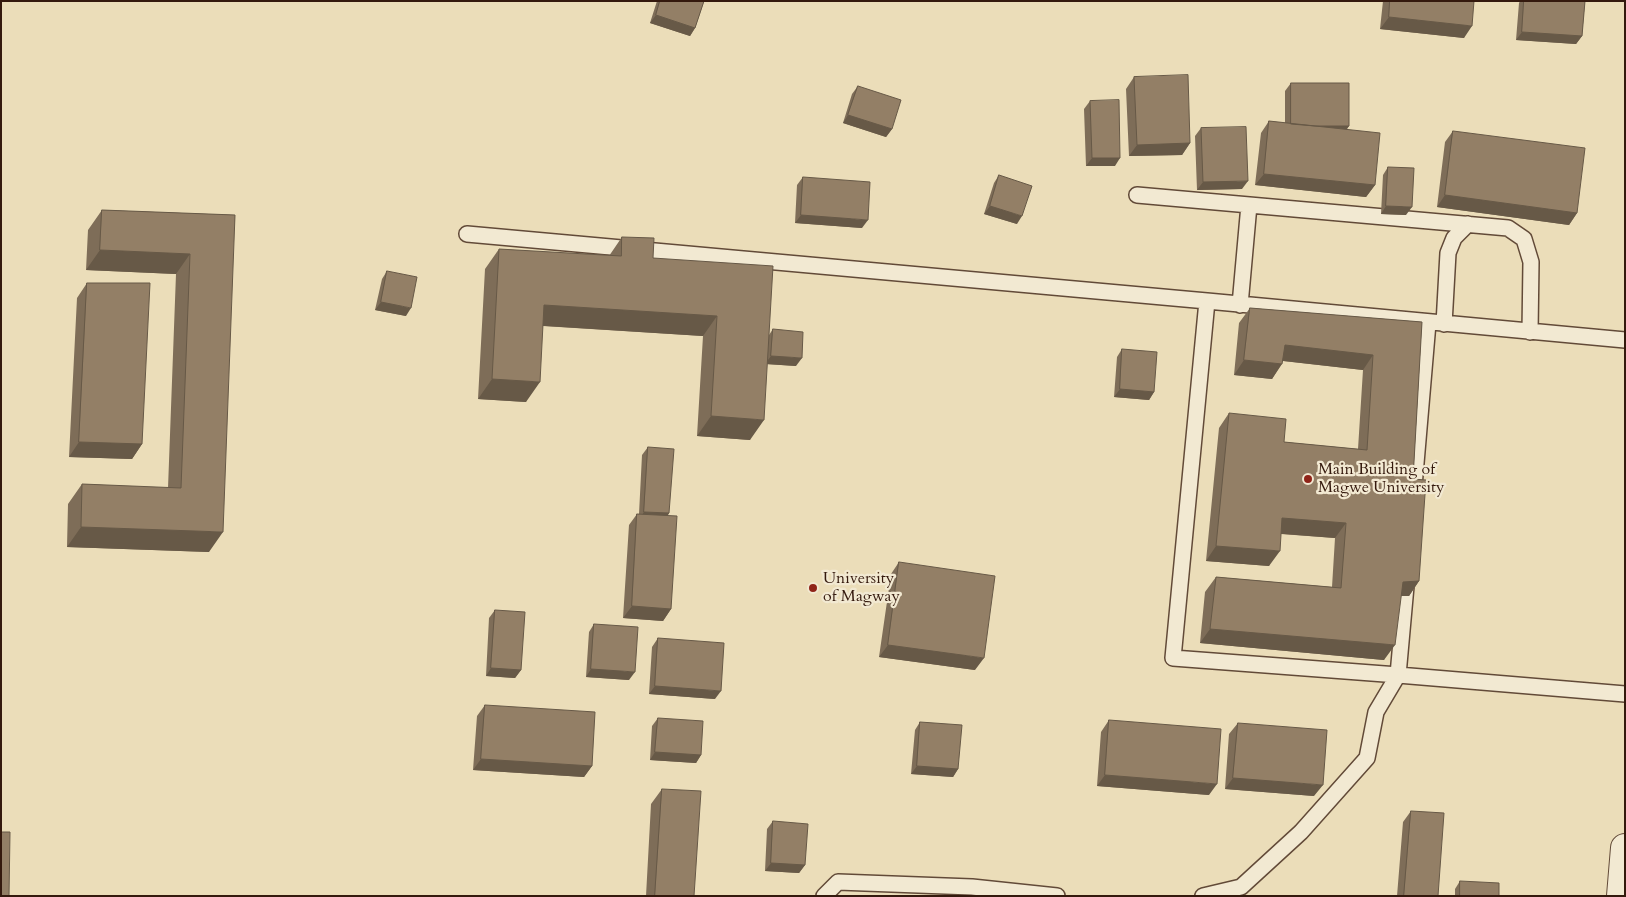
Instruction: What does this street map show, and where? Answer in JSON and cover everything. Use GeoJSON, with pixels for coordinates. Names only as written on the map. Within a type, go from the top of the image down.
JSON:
{"type":"FeatureCollection","features":[{"type":"Feature","properties":{"kind":"street"},"geometry":{"type":"LineString","coordinates":[[1621,896],[1625,848]]}},
{"type":"Feature","properties":{"kind":"lane"},"geometry":{"type":"LineString","coordinates":[[1137,195],[1508,228],[1524,239],[1531,262],[1530,332]]}},
{"type":"Feature","properties":{"kind":"lane"},"geometry":{"type":"LineString","coordinates":[[1240,305],[1249,205]]}},
{"type":"Feature","properties":{"kind":"lane"},"geometry":{"type":"LineString","coordinates":[[1444,324],[1448,253],[1454,238],[1468,224]]}},
{"type":"Feature","properties":{"kind":"lane"},"geometry":{"type":"LineString","coordinates":[[467,234],[1625,340]]}},
{"type":"Feature","properties":{"kind":"lane"},"geometry":{"type":"LineString","coordinates":[[1207,301],[1173,658],[1625,694]]}},
{"type":"Feature","properties":{"kind":"lane"},"geometry":{"type":"LineString","coordinates":[[1412,508],[1428,323]]}},
{"type":"Feature","properties":{"kind":"lane"},"geometry":{"type":"LineString","coordinates":[[1203,896],[1241,887],[1301,832],[1367,758],[1376,712],[1398,675],[1408,557]]}},
{"type":"Feature","properties":{"kind":"lane"},"geometry":{"type":"LineString","coordinates":[[824,896],[838,882],[972,887],[1057,896]]}},
{"type":"Feature","properties":{"kind":"building"},"geometry":{"type":"Polygon","coordinates":[[[660,1],[704,1],[695,28],[656,15],[660,1]]]}},
{"type":"Feature","properties":{"kind":"building"},"geometry":{"type":"Polygon","coordinates":[[[1390,1],[1474,1],[1472,26],[1389,17],[1390,1]]]}},
{"type":"Feature","properties":{"kind":"building"},"geometry":{"type":"Polygon","coordinates":[[[1524,1],[1585,1],[1582,36],[1522,32],[1524,1]]]}},
{"type":"Feature","properties":{"kind":"building"},"geometry":{"type":"Polygon","coordinates":[[[1188,75],[1190,143],[1137,145],[1134,77],[1188,75]]]}},
{"type":"Feature","properties":{"kind":"building"},"geometry":{"type":"Polygon","coordinates":[[[1291,83],[1349,83],[1349,126],[1291,124],[1291,83]]]}},
{"type":"Feature","properties":{"kind":"building"},"geometry":{"type":"Polygon","coordinates":[[[858,86],[901,100],[892,129],[848,115],[858,86]]]}},
{"type":"Feature","properties":{"kind":"building"},"geometry":{"type":"Polygon","coordinates":[[[1119,100],[1120,158],[1092,158],[1090,101],[1119,100]]]}},
{"type":"Feature","properties":{"kind":"building"},"geometry":{"type":"Polygon","coordinates":[[[1269,121],[1380,133],[1375,185],[1264,174],[1269,121]]]}},
{"type":"Feature","properties":{"kind":"building"},"geometry":{"type":"Polygon","coordinates":[[[1246,127],[1248,181],[1203,182],[1201,128],[1246,127]]]}},
{"type":"Feature","properties":{"kind":"building"},"geometry":{"type":"Polygon","coordinates":[[[1453,131],[1585,148],[1577,213],[1445,195],[1453,131]]]}},
{"type":"Feature","properties":{"kind":"building"},"geometry":{"type":"Polygon","coordinates":[[[1388,167],[1414,168],[1412,207],[1386,206],[1388,167]]]}},
{"type":"Feature","properties":{"kind":"building"},"geometry":{"type":"Polygon","coordinates":[[[999,175],[1032,186],[1022,216],[990,206],[999,175]]]}},
{"type":"Feature","properties":{"kind":"building"},"geometry":{"type":"Polygon","coordinates":[[[803,177],[870,182],[868,220],[801,215],[803,177]]]}},
{"type":"Feature","properties":{"kind":"building"},"geometry":{"type":"Polygon","coordinates":[[[102,210],[235,215],[223,532],[81,527],[82,484],[181,488],[190,254],[100,250],[102,210]]]}},
{"type":"Feature","properties":{"kind":"building"},"geometry":{"type":"Polygon","coordinates":[[[622,237],[654,238],[653,258],[773,266],[764,420],[711,416],[717,316],[544,305],[540,382],[492,379],[499,249],[621,256],[622,237]]]}},
{"type":"Feature","properties":{"kind":"building"},"geometry":{"type":"Polygon","coordinates":[[[387,271],[417,277],[411,308],[381,302],[387,271]]]}},
{"type":"Feature","properties":{"kind":"building"},"geometry":{"type":"Polygon","coordinates":[[[87,283],[150,283],[142,444],[79,442],[87,283]]]}},
{"type":"Feature","properties":{"kind":"building","name":"Main Building of Magwe University"},"geometry":{"type":"Polygon","coordinates":[[[1250,308],[1422,322],[1413,479],[1426,480],[1419,581],[1403,582],[1395,645],[1210,629],[1216,577],[1341,588],[1346,523],[1282,518],[1280,551],[1216,546],[1229,413],[1286,419],[1284,442],[1367,450],[1373,355],[1285,345],[1282,364],[1244,360],[1250,308]]]}},
{"type":"Feature","properties":{"kind":"building"},"geometry":{"type":"Polygon","coordinates":[[[773,329],[803,332],[802,358],[771,356],[773,329]]]}},
{"type":"Feature","properties":{"kind":"building"},"geometry":{"type":"Polygon","coordinates":[[[1122,349],[1157,352],[1154,392],[1120,389],[1122,349]]]}},
{"type":"Feature","properties":{"kind":"building"},"geometry":{"type":"Polygon","coordinates":[[[648,447],[674,449],[669,513],[644,512],[648,447]]]}},
{"type":"Feature","properties":{"kind":"building"},"geometry":{"type":"Polygon","coordinates":[[[637,514],[677,516],[671,609],[632,606],[637,514]]]}},
{"type":"Feature","properties":{"kind":"building"},"geometry":{"type":"Polygon","coordinates":[[[899,562],[995,576],[984,658],[888,645],[899,562]]]}},
{"type":"Feature","properties":{"kind":"building"},"geometry":{"type":"Polygon","coordinates":[[[495,610],[525,612],[521,670],[491,668],[495,610]]]}},
{"type":"Feature","properties":{"kind":"building"},"geometry":{"type":"Polygon","coordinates":[[[594,624],[638,627],[635,672],[591,669],[594,624]]]}},
{"type":"Feature","properties":{"kind":"building"},"geometry":{"type":"Polygon","coordinates":[[[658,638],[724,643],[721,691],[655,686],[658,638]]]}},
{"type":"Feature","properties":{"kind":"building"},"geometry":{"type":"Polygon","coordinates":[[[485,705],[595,712],[592,766],[481,759],[485,705]]]}},
{"type":"Feature","properties":{"kind":"building"},"geometry":{"type":"Polygon","coordinates":[[[658,718],[703,721],[701,755],[655,752],[658,718]]]}},
{"type":"Feature","properties":{"kind":"building"},"geometry":{"type":"Polygon","coordinates":[[[1109,720],[1221,729],[1217,784],[1105,775],[1109,720]]]}},
{"type":"Feature","properties":{"kind":"building"},"geometry":{"type":"Polygon","coordinates":[[[920,722],[962,725],[958,769],[917,766],[920,722]]]}},
{"type":"Feature","properties":{"kind":"building"},"geometry":{"type":"Polygon","coordinates":[[[1238,723],[1327,730],[1323,785],[1233,778],[1238,723]]]}},
{"type":"Feature","properties":{"kind":"building"},"geometry":{"type":"Polygon","coordinates":[[[662,789],[701,791],[694,896],[655,896],[662,789]]]}},
{"type":"Feature","properties":{"kind":"building"},"geometry":{"type":"Polygon","coordinates":[[[1411,811],[1444,813],[1438,896],[1404,896],[1411,811]]]}},
{"type":"Feature","properties":{"kind":"building"},"geometry":{"type":"Polygon","coordinates":[[[773,821],[808,824],[805,865],[771,863],[773,821]]]}},
{"type":"Feature","properties":{"kind":"building"},"geometry":{"type":"Polygon","coordinates":[[[1,832],[10,832],[9,896],[1,896],[1,832]]]}},
{"type":"Feature","properties":{"kind":"building"},"geometry":{"type":"Polygon","coordinates":[[[1460,881],[1499,883],[1499,896],[1460,896],[1460,881]]]}},
{"type":"Feature","properties":{"kind":"place","name":"Main Building of Magwe University"},"geometry":{"type":"Point","coordinates":[1308,479]}},
{"type":"Feature","properties":{"kind":"place","name":"University of Magway"},"geometry":{"type":"Point","coordinates":[813,588]}}]}
